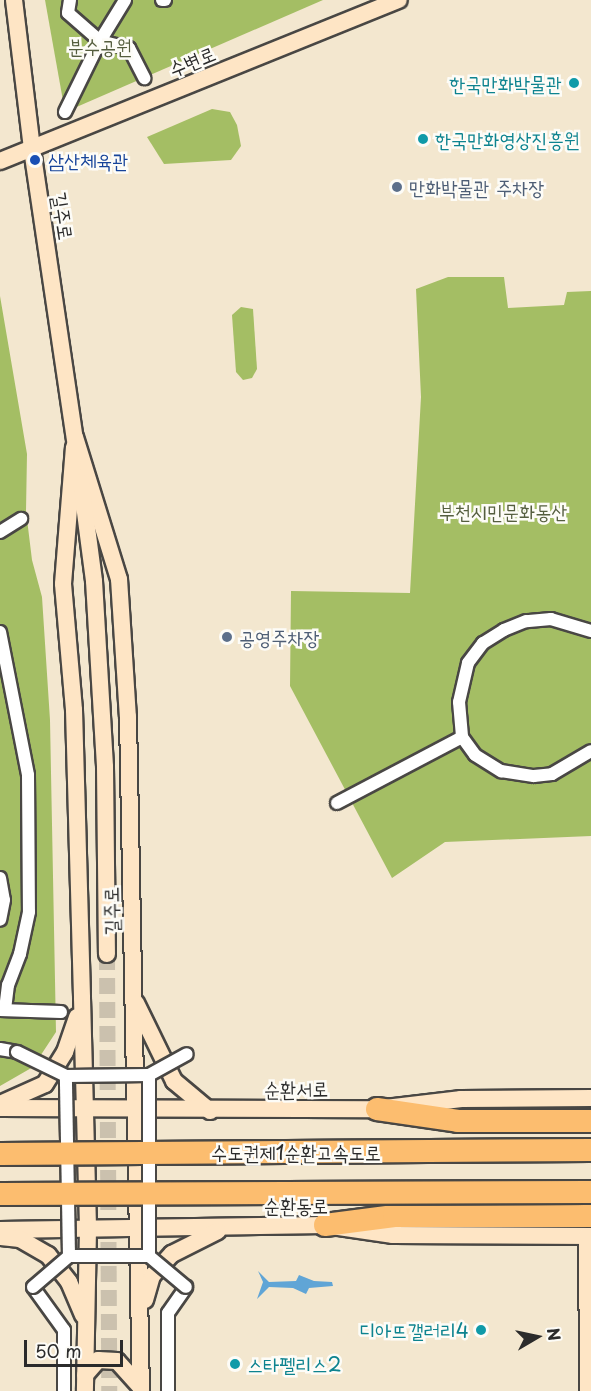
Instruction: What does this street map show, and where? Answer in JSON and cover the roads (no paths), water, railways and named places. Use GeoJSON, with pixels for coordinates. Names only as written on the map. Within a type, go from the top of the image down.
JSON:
{"type":"FeatureCollection","features":[{"type":"Feature","properties":{"kind":"highway"},"geometry":{"type":"LineString","coordinates":[[377,1109],[458,1121],[591,1121]]}},
{"type":"Feature","properties":{"kind":"highway","name":"수도권제1순환고속도로"},"geometry":{"type":"LineString","coordinates":[[0,1154],[591,1150]]}},
{"type":"Feature","properties":{"kind":"highway","name":"수도권제1순환고속도로"},"geometry":{"type":"LineString","coordinates":[[0,1194],[591,1192]]}},
{"type":"Feature","properties":{"kind":"highway"},"geometry":{"type":"LineString","coordinates":[[325,1225],[394,1216],[590,1230]]}},
{"type":"Feature","properties":{"kind":"street","name":"길주로"},"geometry":{"type":"LineString","coordinates":[[14,0],[32,149],[75,437],[94,592],[105,766],[107,954]]}},
{"type":"Feature","properties":{"kind":"street"},"geometry":{"type":"LineString","coordinates":[[70,0],[68,13],[100,40],[129,48],[144,78]]}},
{"type":"Feature","properties":{"kind":"street"},"geometry":{"type":"LineString","coordinates":[[65,112],[100,40],[125,0]]}},
{"type":"Feature","properties":{"kind":"street","name":"수변로"},"geometry":{"type":"LineString","coordinates":[[0,160],[399,0]]}},
{"type":"Feature","properties":{"kind":"street","name":"길주로"},"geometry":{"type":"LineString","coordinates":[[75,437],[63,584],[74,710],[82,998],[88,1229],[85,1383]]}},
{"type":"Feature","properties":{"kind":"street","name":"길주로"},"geometry":{"type":"LineString","coordinates":[[75,437],[119,579],[128,717],[141,1390]]}},
{"type":"Feature","properties":{"kind":"street"},"geometry":{"type":"LineString","coordinates":[[0,532],[21,519]]}},
{"type":"Feature","properties":{"kind":"street"},"geometry":{"type":"LineString","coordinates":[[591,631],[573,623],[526,621],[483,643],[468,663],[461,688],[459,715],[462,737],[488,765],[516,775],[552,774],[591,751]]}},
{"type":"Feature","properties":{"kind":"street"},"geometry":{"type":"LineString","coordinates":[[0,632],[28,775],[29,912],[20,954],[4,987],[2,1010],[61,1012]]}},
{"type":"Feature","properties":{"kind":"street"},"geometry":{"type":"LineString","coordinates":[[337,803],[462,737]]}},
{"type":"Feature","properties":{"kind":"street"},"geometry":{"type":"LineString","coordinates":[[0,878],[4,900],[0,920]]}},
{"type":"Feature","properties":{"kind":"street"},"geometry":{"type":"LineString","coordinates":[[0,1106],[45,1084],[65,1052],[82,998]]}},
{"type":"Feature","properties":{"kind":"street"},"geometry":{"type":"LineString","coordinates":[[134,1000],[174,1081],[210,1111]]}},
{"type":"Feature","properties":{"kind":"street"},"geometry":{"type":"LineString","coordinates":[[0,1049],[17,1052],[66,1076],[149,1075],[187,1054]]}},
{"type":"Feature","properties":{"kind":"street"},"geometry":{"type":"LineString","coordinates":[[149,1075],[149,1256]]}},
{"type":"Feature","properties":{"kind":"street"},"geometry":{"type":"LineString","coordinates":[[66,1076],[69,1256]]}},
{"type":"Feature","properties":{"kind":"street","name":"순환서로"},"geometry":{"type":"LineString","coordinates":[[0,1106],[85,1111],[377,1109],[461,1099],[591,1098]]}},
{"type":"Feature","properties":{"kind":"street","name":"순환동로"},"geometry":{"type":"LineString","coordinates":[[0,1230],[325,1225],[393,1236],[590,1230]]}},
{"type":"Feature","properties":{"kind":"street"},"geometry":{"type":"LineString","coordinates":[[140,1320],[152,1276],[172,1254],[230,1227]]}},
{"type":"Feature","properties":{"kind":"street"},"geometry":{"type":"LineString","coordinates":[[588,1391],[590,1230]]}},
{"type":"Feature","properties":{"kind":"street"},"geometry":{"type":"LineString","coordinates":[[0,1237],[20,1239],[48,1255],[69,1282],[85,1322]]}},
{"type":"Feature","properties":{"kind":"street"},"geometry":{"type":"LineString","coordinates":[[64,1391],[64,1330],[33,1287],[69,1256],[149,1256],[186,1287],[168,1313],[168,1391]]}},
{"type":"Feature","properties":{"kind":"street"},"geometry":{"type":"LineString","coordinates":[[85,1383],[98,1360],[117,1361],[141,1390]]}},
{"type":"Feature","properties":{"kind":"water"},"geometry":{"type":"Polygon","coordinates":[[[258,1271],[269,1282],[296,1281],[299,1275],[314,1281],[332,1282],[333,1286],[309,1288],[306,1294],[293,1288],[269,1287],[257,1299],[263,1282],[258,1271]]]}},
{"type":"Feature","properties":{"kind":"tunnel"},"geometry":{"type":"LineString","coordinates":[[107,954],[109,1391]]}},
{"type":"Feature","properties":{"kind":"place","name":"한국만화박물관"},"geometry":{"type":"Point","coordinates":[574,83]}},
{"type":"Feature","properties":{"kind":"place","name":"한국만화영상진흥원"},"geometry":{"type":"Point","coordinates":[423,139]}},
{"type":"Feature","properties":{"kind":"place","name":"삼산체육관"},"geometry":{"type":"Point","coordinates":[35,160]}},
{"type":"Feature","properties":{"kind":"place","name":"만화박물관 주차장"},"geometry":{"type":"Point","coordinates":[397,187]}},
{"type":"Feature","properties":{"kind":"place","name":"공영주차장"},"geometry":{"type":"Point","coordinates":[227,637]}},
{"type":"Feature","properties":{"kind":"place","name":"디아뜨갤러리4"},"geometry":{"type":"Point","coordinates":[481,1330]}},
{"type":"Feature","properties":{"kind":"place","name":"스타펠리스2"},"geometry":{"type":"Point","coordinates":[235,1364]}},
{"type":"Feature","properties":{"kind":"park label","name":"분수공원"},"geometry":{"type":"Point","coordinates":[100,46]}},
{"type":"Feature","properties":{"kind":"park label","name":"부천시민문화동산"},"geometry":{"type":"Point","coordinates":[503,511]}}]}
